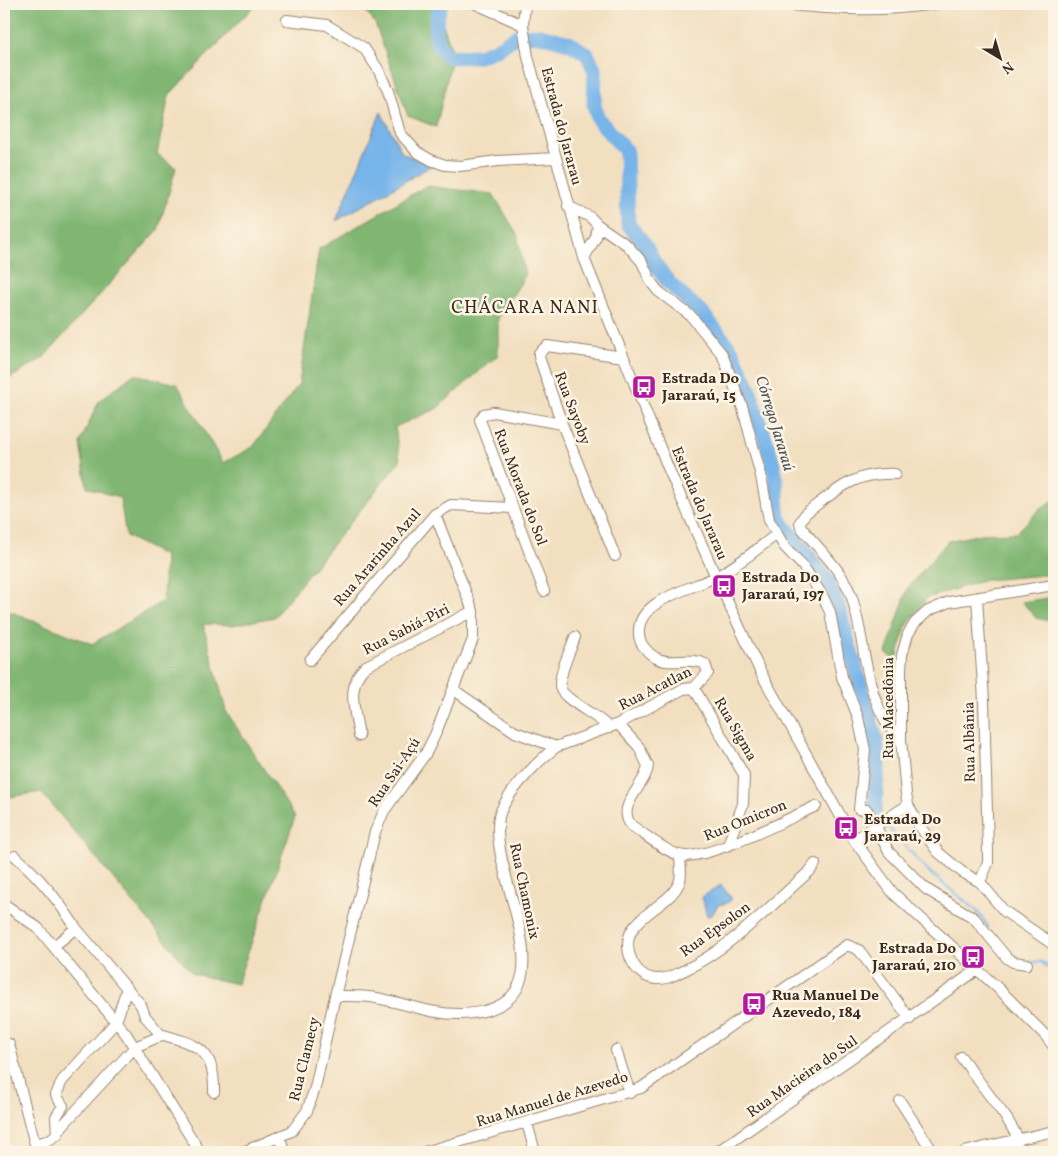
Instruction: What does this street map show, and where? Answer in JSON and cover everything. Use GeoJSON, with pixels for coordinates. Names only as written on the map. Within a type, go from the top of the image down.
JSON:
{"type":"FeatureCollection","features":[{"type":"Feature","properties":{"kind":"street"},"geometry":{"type":"LineString","coordinates":[[476,4],[524,29]]}},
{"type":"Feature","properties":{"kind":"street","name":"Estrada do Jararau"},"geometry":{"type":"LineString","coordinates":[[525,4],[524,29],[528,57],[584,258],[716,577],[761,673],[854,840],[893,893],[1045,1035],[1054,1047]]}},
{"type":"Feature","properties":{"kind":"street"},"geometry":{"type":"LineString","coordinates":[[781,4],[853,11],[900,9],[935,4]]}},
{"type":"Feature","properties":{"kind":"street"},"geometry":{"type":"LineString","coordinates":[[287,20],[328,25],[364,48],[378,69],[388,91],[400,132],[417,152],[431,160],[445,165],[460,166],[555,158]]}},
{"type":"Feature","properties":{"kind":"street"},"geometry":{"type":"LineString","coordinates":[[568,206],[590,217],[598,225],[628,245],[642,262],[651,282],[658,291],[691,316],[722,354],[743,409],[765,493],[769,520],[784,546],[803,566],[822,595],[830,612],[842,677],[858,717],[864,742],[865,750],[859,809],[867,810],[889,852],[920,885],[940,899],[974,918],[1007,958],[1013,962],[1027,964]]}},
{"type":"Feature","properties":{"kind":"street"},"geometry":{"type":"LineString","coordinates":[[584,258],[596,237],[598,225]]}},
{"type":"Feature","properties":{"kind":"street","name":"Rua Sayoby"},"geometry":{"type":"LineString","coordinates":[[615,556],[562,424],[540,362],[539,353],[547,346],[624,358]]}},
{"type":"Feature","properties":{"kind":"street","name":"Rua Morada do Sol"},"geometry":{"type":"LineString","coordinates":[[544,591],[481,427],[481,417],[484,414],[494,412],[562,424]]}},
{"type":"Feature","properties":{"kind":"street"},"geometry":{"type":"LineString","coordinates":[[895,474],[877,473],[857,478],[806,513],[800,522],[801,527],[845,582],[852,598],[863,655],[881,712],[888,728],[901,740]]}},
{"type":"Feature","properties":{"kind":"street","name":"Rua Ararinha Azul"},"geometry":{"type":"LineString","coordinates":[[310,660],[435,514],[452,505],[513,508]]}},
{"type":"Feature","properties":{"kind":"street","name":"Rua Sai-Açú"},"geometry":{"type":"LineString","coordinates":[[335,996],[378,825],[384,811],[426,753],[454,690],[473,639],[473,611],[435,514]]}},
{"type":"Feature","properties":{"kind":"street","name":"Rua Acatlan"},"geometry":{"type":"LineString","coordinates":[[556,747],[613,726],[683,689],[694,688],[708,673],[705,664],[698,660],[658,659],[645,649],[639,639],[640,625],[653,605],[716,577],[777,534]]}},
{"type":"Feature","properties":{"kind":"street","name":"Rua Macedônia"},"geometry":{"type":"LineString","coordinates":[[980,882],[962,872],[938,852],[908,805],[901,740],[902,655],[908,634],[922,617],[937,605],[1054,585]]}},
{"type":"Feature","properties":{"kind":"street","name":"Rua Albânia"},"geometry":{"type":"LineString","coordinates":[[978,599],[984,700],[988,851],[988,863],[980,882]]}},
{"type":"Feature","properties":{"kind":"street","name":"Rua Sabiá-Piri"},"geometry":{"type":"LineString","coordinates":[[359,736],[353,685],[360,672],[366,666],[473,611]]}},
{"type":"Feature","properties":{"kind":"street"},"geometry":{"type":"LineString","coordinates":[[575,637],[562,674],[561,691],[565,697],[613,726],[639,747],[648,766],[645,777],[631,799],[626,813],[628,821],[632,826],[680,855]]}},
{"type":"Feature","properties":{"kind":"street","name":"Rua Sigma"},"geometry":{"type":"LineString","coordinates":[[694,688],[744,774],[743,804],[728,845]]}},
{"type":"Feature","properties":{"kind":"street"},"geometry":{"type":"LineString","coordinates":[[454,690],[515,732],[556,747]]}},
{"type":"Feature","properties":{"kind":"street","name":"Rua Chamonix"},"geometry":{"type":"LineString","coordinates":[[335,996],[376,998],[428,1010],[463,1014],[495,1007],[513,996],[520,982],[522,937],[519,918],[500,850],[499,819],[509,797],[556,747]]}},
{"type":"Feature","properties":{"kind":"street"},"geometry":{"type":"LineString","coordinates":[[854,840],[908,805]]}},
{"type":"Feature","properties":{"kind":"street","name":"Rua Omicron"},"geometry":{"type":"LineString","coordinates":[[680,855],[691,856],[710,852],[816,806]]}},
{"type":"Feature","properties":{"kind":"street","name":"Rua Epsolon"},"geometry":{"type":"LineString","coordinates":[[680,855],[681,870],[678,885],[642,918],[628,936],[627,946],[631,959],[646,976],[656,979],[668,977],[691,967],[720,948],[810,871],[814,864]]}},
{"type":"Feature","properties":{"kind":"street"},"geometry":{"type":"LineString","coordinates":[[15,856],[36,874],[53,893],[76,928],[141,1005],[145,1016],[160,1034],[188,1042],[209,1057],[215,1071],[214,1092]]}},
{"type":"Feature","properties":{"kind":"street"},"geometry":{"type":"LineString","coordinates":[[980,882],[1004,912],[1054,945]]}},
{"type":"Feature","properties":{"kind":"street"},"geometry":{"type":"LineString","coordinates":[[4,904],[38,928],[116,1022],[135,1047],[200,1152]]}},
{"type":"Feature","properties":{"kind":"street"},"geometry":{"type":"LineString","coordinates":[[54,946],[76,928]]}},
{"type":"Feature","properties":{"kind":"street","name":"Rua Manuel de Azevedo"},"geometry":{"type":"LineString","coordinates":[[425,1152],[630,1093],[655,1079],[847,945],[859,950],[910,1019]]}},
{"type":"Feature","properties":{"kind":"street","name":"Rua Macieira do Sul"},"geometry":{"type":"LineString","coordinates":[[717,1152],[910,1019],[977,970]]}},
{"type":"Feature","properties":{"kind":"street"},"geometry":{"type":"LineString","coordinates":[[57,1136],[56,1117],[63,1106],[56,1095],[62,1081],[116,1022],[127,988]]}},
{"type":"Feature","properties":{"kind":"street","name":"Rua Clamecy"},"geometry":{"type":"LineString","coordinates":[[244,1152],[292,1131],[307,1112],[315,1088],[335,996]]}},
{"type":"Feature","properties":{"kind":"street"},"geometry":{"type":"LineString","coordinates":[[9,1044],[36,1148],[57,1136],[63,1125],[135,1047],[158,1037],[160,1034]]}},
{"type":"Feature","properties":{"kind":"street"},"geometry":{"type":"LineString","coordinates":[[616,1050],[630,1093]]}},
{"type":"Feature","properties":{"kind":"street"},"geometry":{"type":"LineString","coordinates":[[961,1057],[993,1097],[1018,1138],[1016,1152]]}},
{"type":"Feature","properties":{"kind":"street"},"geometry":{"type":"LineString","coordinates":[[900,1101],[933,1152]]}},
{"type":"Feature","properties":{"kind":"street"},"geometry":{"type":"LineString","coordinates":[[527,1123],[535,1152]]}},
{"type":"Feature","properties":{"kind":"street"},"geometry":{"type":"LineString","coordinates":[[964,1152],[1054,1131]]}},
{"type":"Feature","properties":{"kind":"street"},"geometry":{"type":"LineString","coordinates":[[280,1137],[284,1152]]}},
{"type":"Feature","properties":{"kind":"green space"},"geometry":{"type":"Polygon","coordinates":[[[4,4],[256,4],[169,95],[157,154],[176,168],[158,230],[43,358],[4,382],[4,4]]]}},
{"type":"Feature","properties":{"kind":"green space"},"geometry":{"type":"Polygon","coordinates":[[[360,4],[436,4],[453,54],[436,127],[408,116],[375,23],[360,4]]]}},
{"type":"Feature","properties":{"kind":"green space"},"geometry":{"type":"Polygon","coordinates":[[[426,186],[493,194],[517,234],[525,276],[498,318],[498,355],[436,409],[395,427],[400,461],[274,617],[233,625],[203,624],[226,711],[295,817],[237,984],[193,974],[41,792],[4,798],[4,609],[92,644],[163,601],[165,556],[126,536],[120,498],[87,487],[80,443],[99,401],[134,374],[177,384],[223,463],[253,447],[299,384],[319,249],[426,186]]]}},
{"type":"Feature","properties":{"kind":"green space"},"geometry":{"type":"Polygon","coordinates":[[[1054,500],[1054,566],[1044,575],[985,580],[927,598],[906,627],[896,661],[886,653],[908,588],[948,541],[981,534],[1016,533],[1040,509],[1054,500]]]}},
{"type":"Feature","properties":{"kind":"green space"},"geometry":{"type":"Polygon","coordinates":[[[1054,597],[1054,622],[1036,618],[1022,602],[1054,597]]]}},
{"type":"Feature","properties":{"kind":"water"},"geometry":{"type":"Polygon","coordinates":[[[381,112],[402,153],[431,166],[336,221],[381,112]]]}},
{"type":"Feature","properties":{"kind":"water"},"geometry":{"type":"Polygon","coordinates":[[[721,885],[732,899],[727,903],[718,905],[712,915],[707,916],[702,897],[721,885]]]}},
{"type":"Feature","properties":{"kind":"waterway","name":"Córrego Jararaú"},"geometry":{"type":"LineString","coordinates":[[441,4],[436,26],[437,40],[439,46],[450,57],[479,56],[497,49],[517,36],[540,35],[569,43],[587,54],[595,71],[594,105],[598,119],[626,151],[628,224],[644,243],[655,264],[669,283],[702,313],[732,351],[748,386],[771,457],[776,477],[778,518],[826,579],[837,603],[876,740],[878,763],[875,810]]}},
{"type":"Feature","properties":{"kind":"waterway","name":"Córrego Jararaú"},"geometry":{"type":"LineString","coordinates":[[888,827],[928,871],[977,911],[988,927]]}},
{"type":"Feature","properties":{"kind":"waterway","name":"Córrego Jararaú"},"geometry":{"type":"LineString","coordinates":[[1030,962],[1042,962],[1054,973]]}},
{"type":"Feature","properties":{"kind":"place","name":"Estrada Do Jararaú, 15"},"geometry":{"type":"Point","coordinates":[644,387]}},
{"type":"Feature","properties":{"kind":"place","name":"Estrada Do Jararaú, 197"},"geometry":{"type":"Point","coordinates":[724,586]}},
{"type":"Feature","properties":{"kind":"place","name":"Estrada Do Jararaú, 29"},"geometry":{"type":"Point","coordinates":[846,828]}},
{"type":"Feature","properties":{"kind":"place","name":"Estrada Do Jararaú, 210"},"geometry":{"type":"Point","coordinates":[973,957]}},
{"type":"Feature","properties":{"kind":"place","name":"Rua Manuel De Azevedo, 184"},"geometry":{"type":"Point","coordinates":[754,1004]}},
{"type":"Feature","properties":{"kind":"district","name":"CHÁCARA NANI"},"geometry":{"type":"Point","coordinates":[525,307]}}]}
